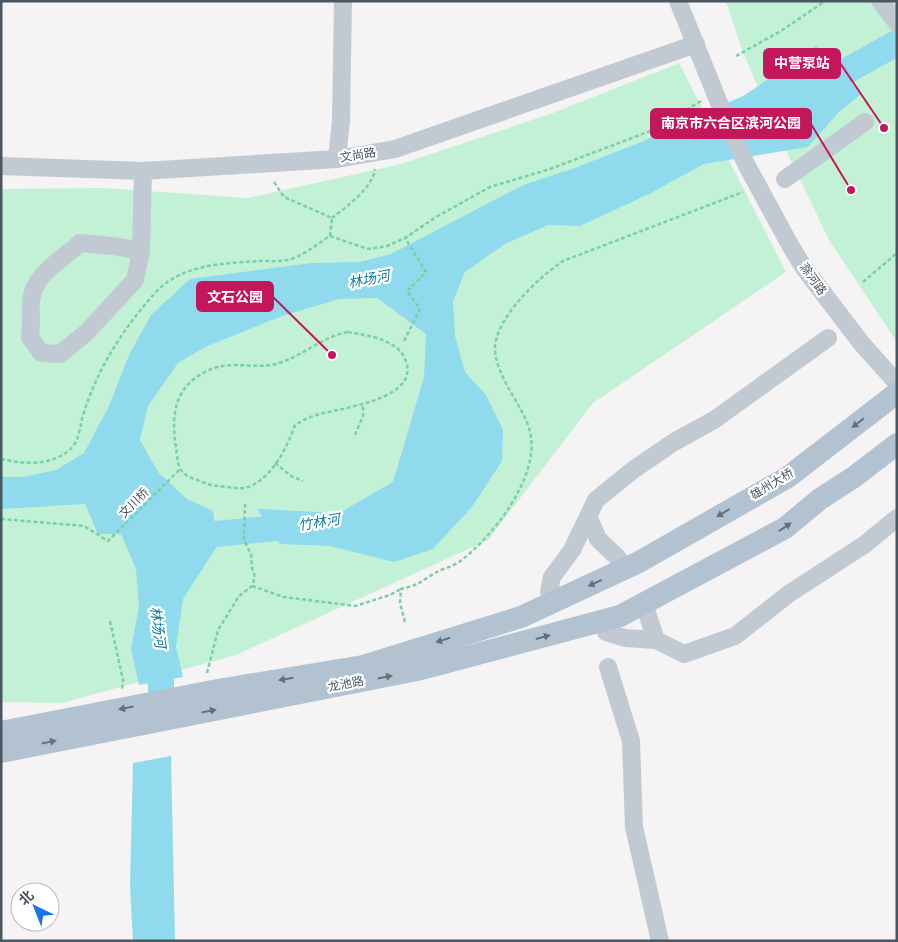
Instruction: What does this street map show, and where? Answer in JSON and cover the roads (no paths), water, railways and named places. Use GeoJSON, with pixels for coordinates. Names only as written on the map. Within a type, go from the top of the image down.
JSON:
{"type":"FeatureCollection","features":[{"type":"Feature","properties":{"kind":"main road","name":"雄州大桥"},"geometry":{"type":"LineString","coordinates":[[628,560],[788,476],[897,394]]}},
{"type":"Feature","properties":{"kind":"main road","name":"龙池路"},"geometry":{"type":"LineString","coordinates":[[1,752],[417,670],[620,616],[785,528],[820,499],[854,477],[897,444]]}},
{"type":"Feature","properties":{"kind":"main road","name":"龙池路"},"geometry":{"type":"LineString","coordinates":[[1,732],[218,690],[363,666],[521,617],[628,560]]}},
{"type":"Feature","properties":{"kind":"street"},"geometry":{"type":"LineString","coordinates":[[337,159],[341,121],[343,1]]}},
{"type":"Feature","properties":{"kind":"street"},"geometry":{"type":"LineString","coordinates":[[678,1],[696,44]]}},
{"type":"Feature","properties":{"kind":"street"},"geometry":{"type":"LineString","coordinates":[[880,1],[897,24]]}},
{"type":"Feature","properties":{"kind":"street","name":"文尚路"},"geometry":{"type":"LineString","coordinates":[[1,166],[143,171],[337,159],[395,149],[696,44]]}},
{"type":"Feature","properties":{"kind":"street","name":"滁河路"},"geometry":{"type":"LineString","coordinates":[[696,44],[711,98],[804,268],[862,344],[897,384]]}},
{"type":"Feature","properties":{"kind":"street"},"geometry":{"type":"LineString","coordinates":[[785,179],[864,122]]}},
{"type":"Feature","properties":{"kind":"street"},"geometry":{"type":"LineString","coordinates":[[141,251],[119,245],[104,246],[80,243],[38,279],[30,303],[32,318],[30,336],[41,353],[60,354],[86,333],[135,280],[141,251],[143,171]]}},
{"type":"Feature","properties":{"kind":"street"},"geometry":{"type":"LineString","coordinates":[[549,592],[552,577],[572,550],[596,500],[633,470],[674,442],[714,420],[828,338]]}},
{"type":"Feature","properties":{"kind":"street"},"geometry":{"type":"LineString","coordinates":[[588,518],[598,539],[628,560]]}},
{"type":"Feature","properties":{"kind":"street"},"geometry":{"type":"LineString","coordinates":[[606,632],[625,638],[656,640],[684,654],[735,636],[790,593],[864,545],[897,518]]}},
{"type":"Feature","properties":{"kind":"street"},"geometry":{"type":"LineString","coordinates":[[644,607],[656,640]]}},
{"type":"Feature","properties":{"kind":"street"},"geometry":{"type":"LineString","coordinates":[[608,667],[631,741],[634,827],[660,941]]}},
{"type":"Feature","properties":{"kind":"water"},"geometry":{"type":"Polygon","coordinates":[[[816,46],[861,94],[839,112],[808,147],[704,164],[649,194],[580,226],[548,225],[505,244],[465,272],[453,301],[455,336],[465,372],[486,395],[503,430],[502,461],[472,507],[433,549],[394,562],[330,546],[280,544],[257,509],[339,513],[393,482],[424,377],[426,334],[377,298],[339,299],[282,316],[205,347],[178,363],[148,406],[140,440],[158,472],[187,499],[213,511],[218,545],[183,599],[176,647],[183,677],[139,685],[131,649],[139,607],[136,569],[121,534],[98,534],[85,504],[1,509],[1,477],[23,477],[56,470],[84,453],[109,406],[129,355],[151,315],[190,279],[311,263],[360,262],[391,254],[523,185],[572,169],[639,143],[745,95],[816,46]]]}},
{"type":"Feature","properties":{"kind":"water"},"geometry":{"type":"Polygon","coordinates":[[[171,756],[175,941],[133,941],[130,885],[133,763],[171,756]]]}},
{"type":"Feature","properties":{"kind":"waterway","name":"林场河"},"geometry":{"type":"LineString","coordinates":[[810,91],[897,43]]}},
{"type":"Feature","properties":{"kind":"waterway","name":"竹林河"},"geometry":{"type":"LineString","coordinates":[[183,527],[196,536],[306,525]]}},
{"type":"Feature","properties":{"kind":"waterway","name":"林场河"},"geometry":{"type":"LineString","coordinates":[[161,646],[161,697]]}},
{"type":"Feature","properties":{"kind":"place","name":"中营泵站"},"geometry":{"type":"Point","coordinates":[884,128]}},
{"type":"Feature","properties":{"kind":"place","name":"南京市六合区滨河公园"},"geometry":{"type":"Point","coordinates":[851,190]}},
{"type":"Feature","properties":{"kind":"place","name":"文石公园"},"geometry":{"type":"Point","coordinates":[332,355]}}]}
